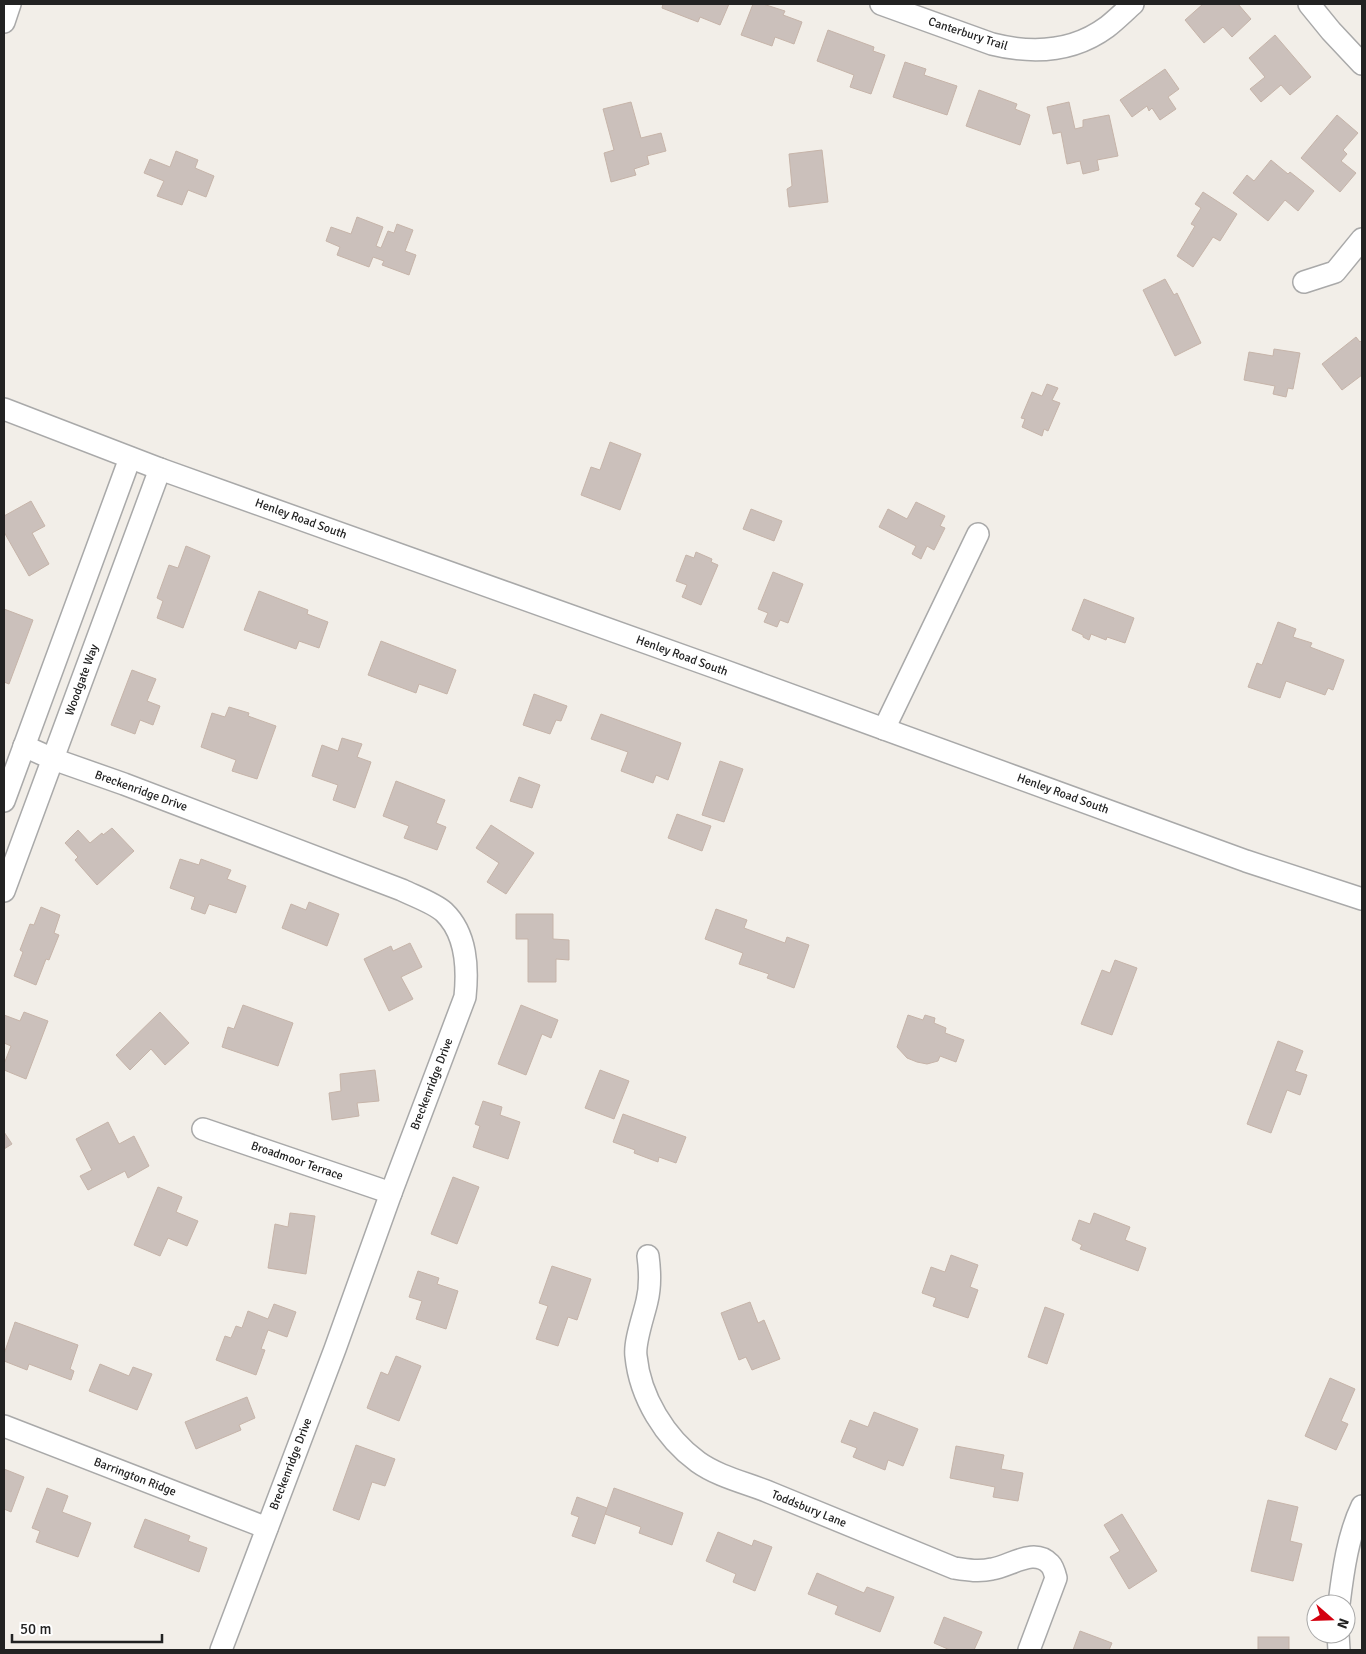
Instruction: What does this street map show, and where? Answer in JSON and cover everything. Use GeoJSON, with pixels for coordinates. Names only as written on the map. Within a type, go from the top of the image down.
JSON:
{"type":"FeatureCollection","features":[{"type":"Feature","properties":{"kind":"street"},"geometry":{"type":"LineString","coordinates":[[4,22],[10,4]]}},
{"type":"Feature","properties":{"kind":"street","name":"Canterbury Trail"},"geometry":{"type":"LineString","coordinates":[[881,4],[992,44],[1006,48],[1035,50],[1063,48],[1090,38],[1108,26],[1133,4]]}},
{"type":"Feature","properties":{"kind":"street"},"geometry":{"type":"LineString","coordinates":[[1309,4],[1362,64]]}},
{"type":"Feature","properties":{"kind":"street"},"geometry":{"type":"LineString","coordinates":[[1304,282],[1335,272],[1362,239]]}},
{"type":"Feature","properties":{"kind":"street","name":"Henley Road South"},"geometry":{"type":"LineString","coordinates":[[4,410],[160,469],[1238,858],[1362,899]]}},
{"type":"Feature","properties":{"kind":"street"},"geometry":{"type":"LineString","coordinates":[[4,801],[130,458]]}},
{"type":"Feature","properties":{"kind":"street","name":"Woodgate Way"},"geometry":{"type":"LineString","coordinates":[[4,891],[160,469]]}},
{"type":"Feature","properties":{"kind":"street"},"geometry":{"type":"LineString","coordinates":[[884,729],[978,534]]}},
{"type":"Feature","properties":{"kind":"street","name":"Breckenridge Drive"},"geometry":{"type":"LineString","coordinates":[[24,746],[53,759],[124,784],[402,890],[444,912],[455,928],[464,950],[467,978],[464,996],[338,1341],[221,1650]]}},
{"type":"Feature","properties":{"kind":"street","name":"Broadmoor Terrace"},"geometry":{"type":"LineString","coordinates":[[202,1129],[391,1193]]}},
{"type":"Feature","properties":{"kind":"street","name":"Toddsbury Lane"},"geometry":{"type":"LineString","coordinates":[[648,1256],[651,1279],[635,1355],[642,1384],[648,1399],[660,1422],[685,1452],[699,1463],[722,1474],[954,1568],[972,1571],[990,1570],[1031,1556],[1042,1559],[1051,1565],[1056,1578],[1029,1650]]}},
{"type":"Feature","properties":{"kind":"street","name":"Barrington Ridge"},"geometry":{"type":"LineString","coordinates":[[4,1426],[267,1528]]}},
{"type":"Feature","properties":{"kind":"street"},"geometry":{"type":"LineString","coordinates":[[1340,1594],[1349,1547],[1362,1506]]}},
{"type":"Feature","properties":{"kind":"building"},"geometry":{"type":"Polygon","coordinates":[[[663,4],[729,4],[720,25],[700,17],[698,22],[662,8],[663,4]]]}},
{"type":"Feature","properties":{"kind":"building"},"geometry":{"type":"Polygon","coordinates":[[[753,4],[763,4],[785,11],[783,15],[802,22],[794,44],[775,37],[772,46],[741,35],[753,4]]]}},
{"type":"Feature","properties":{"kind":"building"},"geometry":{"type":"Polygon","coordinates":[[[1203,4],[1238,4],[1251,19],[1232,37],[1223,27],[1204,43],[1185,20],[1203,4]]]}},
{"type":"Feature","properties":{"kind":"building"},"geometry":{"type":"Polygon","coordinates":[[[828,30],[874,47],[873,51],[885,55],[871,94],[850,87],[854,75],[817,61],[828,30]]]}},
{"type":"Feature","properties":{"kind":"building"},"geometry":{"type":"Polygon","coordinates":[[[1275,35],[1311,77],[1290,95],[1281,85],[1261,102],[1250,89],[1265,77],[1249,58],[1275,35]]]}},
{"type":"Feature","properties":{"kind":"building"},"geometry":{"type":"Polygon","coordinates":[[[905,62],[926,69],[924,75],[957,86],[947,115],[893,97],[905,62]]]}},
{"type":"Feature","properties":{"kind":"building"},"geometry":{"type":"Polygon","coordinates":[[[1165,69],[1179,89],[1168,97],[1176,109],[1160,120],[1152,108],[1149,111],[1147,106],[1132,117],[1120,100],[1165,69]]]}},
{"type":"Feature","properties":{"kind":"building"},"geometry":{"type":"Polygon","coordinates":[[[979,90],[1017,104],[1015,109],[1030,115],[1020,145],[966,126],[979,90]]]}},
{"type":"Feature","properties":{"kind":"building"},"geometry":{"type":"Polygon","coordinates":[[[631,102],[641,138],[661,133],[666,151],[647,156],[649,164],[634,169],[636,175],[611,182],[604,153],[614,150],[603,109],[631,102]]]}},
{"type":"Feature","properties":{"kind":"building"},"geometry":{"type":"Polygon","coordinates":[[[1069,102],[1075,129],[1083,127],[1083,120],[1109,115],[1118,156],[1097,160],[1099,170],[1083,174],[1080,161],[1067,164],[1061,132],[1053,134],[1047,107],[1069,102]]]}},
{"type":"Feature","properties":{"kind":"building"},"geometry":{"type":"Polygon","coordinates":[[[1337,115],[1358,133],[1343,150],[1347,154],[1341,161],[1356,173],[1340,192],[1301,158],[1337,115]]]}},
{"type":"Feature","properties":{"kind":"building"},"geometry":{"type":"Polygon","coordinates":[[[822,150],[828,202],[789,207],[787,189],[792,186],[789,154],[822,150]]]}},
{"type":"Feature","properties":{"kind":"building"},"geometry":{"type":"Polygon","coordinates":[[[176,151],[198,160],[195,168],[214,176],[206,197],[188,190],[182,205],[157,196],[164,181],[144,173],[150,159],[170,167],[176,151]]]}},
{"type":"Feature","properties":{"kind":"building"},"geometry":{"type":"Polygon","coordinates":[[[1271,160],[1314,191],[1298,211],[1285,200],[1268,221],[1233,193],[1247,175],[1254,181],[1271,160]]]}},
{"type":"Feature","properties":{"kind":"building"},"geometry":{"type":"Polygon","coordinates":[[[1203,192],[1237,214],[1220,241],[1213,237],[1193,267],[1177,256],[1195,226],[1191,224],[1201,208],[1195,204],[1203,192]]]}},
{"type":"Feature","properties":{"kind":"building"},"geometry":{"type":"Polygon","coordinates":[[[357,217],[383,227],[376,246],[381,248],[388,231],[394,233],[397,224],[413,230],[405,251],[416,255],[409,275],[382,265],[384,261],[373,257],[369,267],[337,255],[340,247],[326,241],[331,227],[351,234],[357,217]]]}},
{"type":"Feature","properties":{"kind":"building"},"geometry":{"type":"Polygon","coordinates":[[[1165,279],[1174,295],[1177,293],[1201,343],[1175,356],[1143,290],[1165,279]]]}},
{"type":"Feature","properties":{"kind":"building"},"geometry":{"type":"Polygon","coordinates":[[[1356,337],[1360,342],[1362,340],[1362,375],[1342,390],[1322,364],[1356,337]]]}},
{"type":"Feature","properties":{"kind":"building"},"geometry":{"type":"Polygon","coordinates":[[[1274,349],[1300,353],[1293,389],[1288,388],[1286,397],[1273,394],[1275,386],[1244,380],[1249,352],[1273,356],[1274,349]]]}},
{"type":"Feature","properties":{"kind":"building"},"geometry":{"type":"Polygon","coordinates":[[[1047,384],[1058,388],[1052,400],[1060,403],[1048,431],[1044,429],[1042,436],[1022,427],[1025,419],[1021,418],[1032,392],[1042,396],[1047,384]]]}},
{"type":"Feature","properties":{"kind":"building"},"geometry":{"type":"Polygon","coordinates":[[[610,442],[641,454],[620,510],[581,495],[591,467],[600,470],[610,442]]]}},
{"type":"Feature","properties":{"kind":"building"},"geometry":{"type":"Polygon","coordinates":[[[31,501],[45,526],[32,533],[49,564],[29,576],[4,532],[4,516],[31,501]]]}},
{"type":"Feature","properties":{"kind":"building"},"geometry":{"type":"Polygon","coordinates":[[[916,502],[945,516],[940,526],[945,528],[934,550],[927,546],[921,559],[912,554],[916,546],[879,527],[888,509],[907,519],[916,502]]]}},
{"type":"Feature","properties":{"kind":"building"},"geometry":{"type":"Polygon","coordinates":[[[751,509],[782,521],[774,541],[743,529],[751,509]]]}},
{"type":"Feature","properties":{"kind":"building"},"geometry":{"type":"Polygon","coordinates":[[[186,546],[210,556],[183,628],[157,618],[163,601],[157,598],[169,565],[178,568],[186,546]]]}},
{"type":"Feature","properties":{"kind":"building"},"geometry":{"type":"Polygon","coordinates":[[[696,552],[712,559],[711,562],[718,565],[701,605],[682,597],[687,585],[676,581],[686,555],[694,558],[696,552]]]}},
{"type":"Feature","properties":{"kind":"building"},"geometry":{"type":"Polygon","coordinates":[[[773,572],[803,584],[788,623],[780,620],[777,627],[764,622],[768,613],[758,609],[773,572]]]}},
{"type":"Feature","properties":{"kind":"building"},"geometry":{"type":"Polygon","coordinates":[[[259,591],[308,610],[307,614],[328,622],[319,648],[299,641],[296,649],[244,630],[259,591]]]}},
{"type":"Feature","properties":{"kind":"building"},"geometry":{"type":"Polygon","coordinates":[[[1084,599],[1134,618],[1125,643],[1107,637],[1106,640],[1091,634],[1089,640],[1072,630],[1084,599]]]}},
{"type":"Feature","properties":{"kind":"building"},"geometry":{"type":"Polygon","coordinates":[[[4,609],[33,620],[9,684],[4,682],[4,609]]]}},
{"type":"Feature","properties":{"kind":"building"},"geometry":{"type":"Polygon","coordinates":[[[1278,622],[1296,629],[1293,637],[1312,643],[1310,647],[1344,660],[1333,690],[1328,688],[1325,695],[1286,681],[1280,698],[1248,687],[1257,663],[1262,665],[1278,622]]]}},
{"type":"Feature","properties":{"kind":"building"},"geometry":{"type":"Polygon","coordinates":[[[381,641],[456,670],[447,694],[419,684],[416,693],[368,675],[381,641]]]}},
{"type":"Feature","properties":{"kind":"building"},"geometry":{"type":"Polygon","coordinates":[[[132,670],[156,679],[147,701],[160,706],[153,725],[140,720],[135,734],[111,725],[132,670]]]}},
{"type":"Feature","properties":{"kind":"building"},"geometry":{"type":"Polygon","coordinates":[[[534,694],[567,706],[561,721],[556,720],[550,734],[523,725],[534,694]]]}},
{"type":"Feature","properties":{"kind":"building"},"geometry":{"type":"Polygon","coordinates":[[[229,707],[249,713],[248,716],[276,726],[257,779],[232,771],[236,760],[201,747],[212,713],[225,717],[229,707]]]}},
{"type":"Feature","properties":{"kind":"building"},"geometry":{"type":"Polygon","coordinates":[[[601,714],[681,743],[668,780],[656,775],[653,783],[621,771],[628,752],[591,739],[601,714]]]}},
{"type":"Feature","properties":{"kind":"building"},"geometry":{"type":"Polygon","coordinates":[[[342,738],[362,744],[357,757],[371,762],[355,808],[333,800],[338,785],[312,776],[322,745],[338,751],[342,738]]]}},
{"type":"Feature","properties":{"kind":"building"},"geometry":{"type":"Polygon","coordinates":[[[720,761],[743,769],[724,822],[702,815],[720,761]]]}},
{"type":"Feature","properties":{"kind":"building"},"geometry":{"type":"Polygon","coordinates":[[[519,777],[540,785],[532,808],[510,801],[519,777]]]}},
{"type":"Feature","properties":{"kind":"building"},"geometry":{"type":"Polygon","coordinates":[[[396,781],[445,800],[436,823],[446,827],[437,850],[404,838],[409,826],[383,816],[396,781]]]}},
{"type":"Feature","properties":{"kind":"building"},"geometry":{"type":"Polygon","coordinates":[[[677,814],[711,826],[702,851],[668,838],[677,814]]]}},
{"type":"Feature","properties":{"kind":"building"},"geometry":{"type":"Polygon","coordinates":[[[491,825],[534,853],[506,894],[487,882],[499,863],[476,848],[491,825]]]}},
{"type":"Feature","properties":{"kind":"building"},"geometry":{"type":"Polygon","coordinates":[[[112,828],[134,851],[97,885],[75,860],[78,857],[65,843],[78,830],[90,843],[102,833],[103,835],[112,828]]]}},
{"type":"Feature","properties":{"kind":"building"},"geometry":{"type":"Polygon","coordinates":[[[180,859],[199,865],[201,859],[231,870],[227,879],[246,886],[236,913],[209,904],[205,914],[191,909],[195,897],[170,888],[180,859]]]}},
{"type":"Feature","properties":{"kind":"building"},"geometry":{"type":"Polygon","coordinates":[[[309,902],[339,914],[327,946],[282,928],[291,904],[306,910],[309,902]]]}},
{"type":"Feature","properties":{"kind":"building"},"geometry":{"type":"Polygon","coordinates":[[[41,907],[60,915],[54,933],[59,935],[49,960],[46,959],[36,985],[14,976],[23,952],[20,950],[30,924],[34,925],[41,907]]]}},
{"type":"Feature","properties":{"kind":"building"},"geometry":{"type":"Polygon","coordinates":[[[716,909],[747,920],[744,928],[785,943],[787,937],[809,945],[794,988],[767,978],[769,974],[739,964],[743,953],[705,939],[716,909]]]}},
{"type":"Feature","properties":{"kind":"building"},"geometry":{"type":"Polygon","coordinates":[[[516,914],[553,914],[553,939],[569,940],[569,960],[556,959],[556,982],[528,982],[528,939],[516,939],[516,914]]]}},
{"type":"Feature","properties":{"kind":"building"},"geometry":{"type":"Polygon","coordinates":[[[410,943],[422,967],[401,977],[413,999],[389,1011],[364,959],[391,946],[393,951],[410,943]]]}},
{"type":"Feature","properties":{"kind":"building"},"geometry":{"type":"Polygon","coordinates":[[[1115,960],[1137,968],[1112,1035],[1081,1024],[1102,970],[1110,973],[1115,960]]]}},
{"type":"Feature","properties":{"kind":"building"},"geometry":{"type":"Polygon","coordinates":[[[243,1005],[293,1023],[278,1066],[222,1047],[228,1027],[234,1029],[243,1005]]]}},
{"type":"Feature","properties":{"kind":"building"},"geometry":{"type":"Polygon","coordinates":[[[521,1005],[558,1020],[551,1038],[542,1034],[526,1075],[498,1064],[521,1005]]]}},
{"type":"Feature","properties":{"kind":"building"},"geometry":{"type":"Polygon","coordinates":[[[24,1012],[48,1021],[26,1079],[4,1070],[4,1064],[11,1046],[4,1043],[4,1015],[20,1021],[24,1012]]]}},
{"type":"Feature","properties":{"kind":"building"},"geometry":{"type":"Polygon","coordinates":[[[160,1012],[189,1043],[165,1065],[151,1049],[130,1070],[116,1055],[160,1012]]]}},
{"type":"Feature","properties":{"kind":"building"},"geometry":{"type":"Polygon","coordinates":[[[908,1015],[923,1020],[925,1015],[935,1018],[934,1023],[946,1028],[945,1033],[964,1040],[956,1062],[940,1056],[938,1061],[927,1064],[907,1058],[897,1047],[908,1015]]]}},
{"type":"Feature","properties":{"kind":"building"},"geometry":{"type":"Polygon","coordinates":[[[1278,1041],[1303,1051],[1295,1071],[1307,1075],[1300,1095],[1287,1090],[1271,1133],[1247,1124],[1278,1041]]]}},
{"type":"Feature","properties":{"kind":"building"},"geometry":{"type":"Polygon","coordinates":[[[375,1070],[379,1101],[357,1103],[359,1116],[332,1120],[329,1093],[341,1091],[340,1074],[375,1070]]]}},
{"type":"Feature","properties":{"kind":"building"},"geometry":{"type":"Polygon","coordinates":[[[600,1070],[629,1081],[614,1119],[585,1108],[600,1070]]]}},
{"type":"Feature","properties":{"kind":"building"},"geometry":{"type":"Polygon","coordinates":[[[483,1101],[502,1107],[500,1115],[520,1122],[508,1159],[473,1147],[480,1126],[475,1124],[483,1101]]]}},
{"type":"Feature","properties":{"kind":"building"},"geometry":{"type":"Polygon","coordinates":[[[623,1114],[686,1137],[676,1163],[659,1157],[658,1162],[634,1153],[635,1150],[613,1142],[623,1114]]]}},
{"type":"Feature","properties":{"kind":"building"},"geometry":{"type":"Polygon","coordinates":[[[108,1122],[119,1144],[134,1136],[149,1166],[128,1178],[125,1171],[88,1190],[80,1176],[92,1170],[76,1139],[108,1122]]]}},
{"type":"Feature","properties":{"kind":"building"},"geometry":{"type":"Polygon","coordinates":[[[4,1132],[12,1144],[4,1149],[4,1132]]]}},
{"type":"Feature","properties":{"kind":"building"},"geometry":{"type":"Polygon","coordinates":[[[453,1177],[479,1187],[457,1244],[431,1234],[453,1177]]]}},
{"type":"Feature","properties":{"kind":"building"},"geometry":{"type":"Polygon","coordinates":[[[158,1187],[182,1197],[176,1212],[198,1221],[187,1246],[168,1238],[160,1256],[134,1245],[158,1187]]]}},
{"type":"Feature","properties":{"kind":"building"},"geometry":{"type":"Polygon","coordinates":[[[290,1213],[315,1216],[306,1274],[268,1268],[275,1224],[288,1227],[290,1213]]]}},
{"type":"Feature","properties":{"kind":"building"},"geometry":{"type":"Polygon","coordinates":[[[1094,1213],[1130,1227],[1125,1240],[1146,1248],[1138,1271],[1080,1249],[1082,1245],[1072,1240],[1079,1220],[1090,1224],[1094,1213]]]}},
{"type":"Feature","properties":{"kind":"building"},"geometry":{"type":"Polygon","coordinates":[[[951,1255],[978,1265],[970,1287],[978,1290],[968,1318],[933,1306],[936,1298],[922,1293],[931,1267],[945,1272],[951,1255]]]}},
{"type":"Feature","properties":{"kind":"building"},"geometry":{"type":"Polygon","coordinates":[[[552,1266],[591,1279],[577,1320],[568,1317],[558,1346],[536,1339],[548,1306],[539,1303],[552,1266]]]}},
{"type":"Feature","properties":{"kind":"building"},"geometry":{"type":"Polygon","coordinates":[[[418,1271],[439,1278],[437,1284],[458,1291],[446,1329],[416,1319],[422,1301],[409,1297],[418,1271]]]}},
{"type":"Feature","properties":{"kind":"building"},"geometry":{"type":"Polygon","coordinates":[[[750,1302],[758,1323],[764,1320],[780,1359],[752,1370],[746,1357],[739,1360],[721,1313],[750,1302]]]}},
{"type":"Feature","properties":{"kind":"building"},"geometry":{"type":"Polygon","coordinates":[[[274,1304],[296,1312],[287,1337],[268,1330],[261,1349],[265,1350],[256,1375],[216,1360],[225,1336],[231,1338],[236,1326],[242,1328],[248,1311],[268,1319],[274,1304]]]}},
{"type":"Feature","properties":{"kind":"building"},"geometry":{"type":"Polygon","coordinates":[[[1045,1307],[1064,1314],[1047,1364],[1028,1357],[1045,1307]]]}},
{"type":"Feature","properties":{"kind":"building"},"geometry":{"type":"Polygon","coordinates":[[[15,1322],[78,1345],[70,1369],[74,1371],[71,1380],[29,1364],[27,1370],[4,1361],[4,1354],[15,1322]]]}},
{"type":"Feature","properties":{"kind":"building"},"geometry":{"type":"Polygon","coordinates":[[[396,1356],[421,1366],[399,1421],[367,1408],[381,1372],[388,1375],[396,1356]]]}},
{"type":"Feature","properties":{"kind":"building"},"geometry":{"type":"Polygon","coordinates":[[[100,1364],[129,1376],[133,1367],[152,1374],[137,1410],[89,1391],[100,1364]]]}},
{"type":"Feature","properties":{"kind":"building"},"geometry":{"type":"Polygon","coordinates":[[[1330,1378],[1355,1389],[1341,1421],[1348,1424],[1336,1450],[1305,1436],[1330,1378]]]}},
{"type":"Feature","properties":{"kind":"building"},"geometry":{"type":"Polygon","coordinates":[[[247,1397],[255,1418],[239,1425],[241,1430],[196,1449],[185,1422],[247,1397]]]}},
{"type":"Feature","properties":{"kind":"building"},"geometry":{"type":"Polygon","coordinates":[[[874,1412],[918,1429],[903,1466],[888,1460],[885,1470],[853,1457],[857,1448],[841,1442],[850,1420],[868,1427],[874,1412]]]}},
{"type":"Feature","properties":{"kind":"building"},"geometry":{"type":"Polygon","coordinates":[[[356,1445],[395,1459],[385,1486],[372,1482],[359,1520],[333,1510],[356,1445]]]}},
{"type":"Feature","properties":{"kind":"building"},"geometry":{"type":"Polygon","coordinates":[[[956,1446],[1004,1455],[1001,1469],[1023,1473],[1018,1501],[993,1497],[995,1487],[950,1478],[956,1446]]]}},
{"type":"Feature","properties":{"kind":"building"},"geometry":{"type":"Polygon","coordinates":[[[4,1469],[24,1477],[11,1512],[4,1509],[4,1469]]]}},
{"type":"Feature","properties":{"kind":"building"},"geometry":{"type":"Polygon","coordinates":[[[47,1488],[68,1496],[62,1512],[91,1523],[78,1557],[36,1542],[40,1531],[32,1528],[47,1488]]]}},
{"type":"Feature","properties":{"kind":"building"},"geometry":{"type":"Polygon","coordinates":[[[614,1488],[683,1513],[672,1545],[639,1533],[641,1527],[605,1514],[614,1488]]]}},
{"type":"Feature","properties":{"kind":"building"},"geometry":{"type":"Polygon","coordinates":[[[577,1497],[607,1508],[595,1544],[572,1536],[579,1517],[571,1514],[577,1497]]]}},
{"type":"Feature","properties":{"kind":"building"},"geometry":{"type":"Polygon","coordinates":[[[1268,1500],[1298,1507],[1290,1541],[1302,1544],[1293,1581],[1251,1571],[1268,1500]]]}},
{"type":"Feature","properties":{"kind":"building"},"geometry":{"type":"Polygon","coordinates":[[[1122,1514],[1157,1571],[1129,1589],[1110,1557],[1120,1551],[1104,1525],[1122,1514]]]}},
{"type":"Feature","properties":{"kind":"building"},"geometry":{"type":"Polygon","coordinates":[[[145,1519],[190,1536],[188,1541],[207,1548],[199,1572],[134,1547],[145,1519]]]}},
{"type":"Feature","properties":{"kind":"building"},"geometry":{"type":"Polygon","coordinates":[[[718,1532],[752,1546],[754,1540],[772,1547],[755,1591],[733,1582],[736,1574],[706,1561],[718,1532]]]}},
{"type":"Feature","properties":{"kind":"building"},"geometry":{"type":"Polygon","coordinates":[[[817,1573],[864,1593],[867,1587],[894,1597],[880,1632],[835,1614],[838,1606],[808,1594],[817,1573]]]}},
{"type":"Feature","properties":{"kind":"building"},"geometry":{"type":"Polygon","coordinates":[[[944,1617],[982,1632],[974,1650],[950,1650],[934,1643],[944,1617]]]}},
{"type":"Feature","properties":{"kind":"building"},"geometry":{"type":"Polygon","coordinates":[[[1080,1631],[1112,1643],[1109,1650],[1073,1650],[1080,1631]]]}},
{"type":"Feature","properties":{"kind":"building"},"geometry":{"type":"Polygon","coordinates":[[[1258,1637],[1289,1637],[1289,1650],[1258,1650],[1258,1637]]]}}]}
